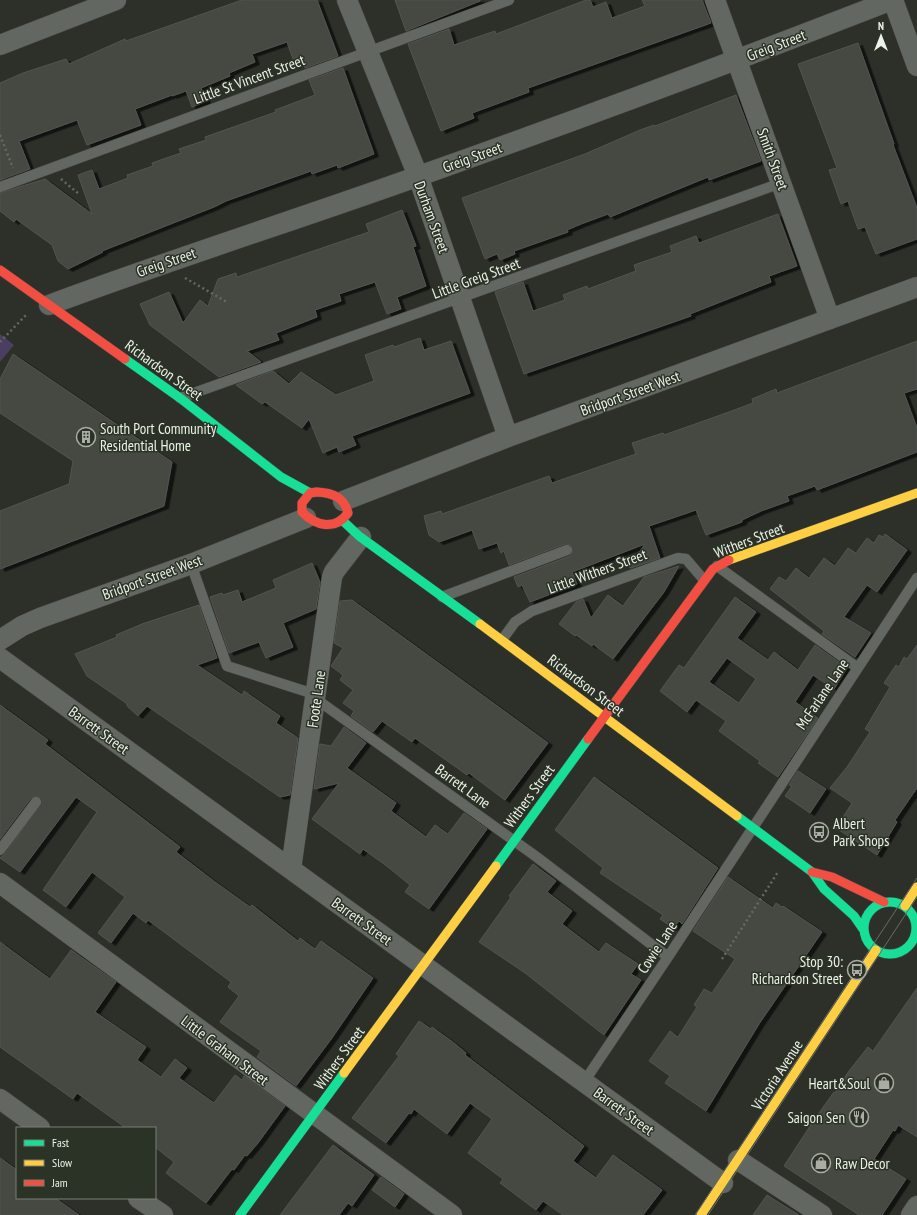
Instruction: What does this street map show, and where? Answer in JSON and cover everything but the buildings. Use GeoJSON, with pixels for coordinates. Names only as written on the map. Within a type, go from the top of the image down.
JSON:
{"type":"FeatureCollection","features":[{"type":"Feature","properties":{"kind":"street"},"geometry":{"type":"LineString","coordinates":[[0,45],[116,0]]}},
{"type":"Feature","properties":{"kind":"street","name":"Durham Street"},"geometry":{"type":"LineString","coordinates":[[347,0],[418,176],[508,437]]}},
{"type":"Feature","properties":{"kind":"street","name":"Smith Street"},"geometry":{"type":"LineString","coordinates":[[715,0],[738,60],[830,319]]}},
{"type":"Feature","properties":{"kind":"street"},"geometry":{"type":"LineString","coordinates":[[892,0],[910,26],[917,66]]}},
{"type":"Feature","properties":{"kind":"street","name":"Greig Street"},"geometry":{"type":"LineString","coordinates":[[45,302],[418,176],[738,60],[892,0]]}},
{"type":"Feature","properties":{"kind":"street","name":"Richardson Street"},"geometry":{"type":"LineString","coordinates":[[0,270],[180,398],[282,477],[310,493]]}},
{"type":"Feature","properties":{"kind":"street","name":"Bridport Street West"},"geometry":{"type":"LineString","coordinates":[[343,501],[508,437],[917,287]]}},
{"type":"Feature","properties":{"kind":"street"},"geometry":{"type":"LineString","coordinates":[[310,493],[333,493],[343,501],[347,507],[348,513],[343,521],[331,525],[319,525],[306,518],[301,508],[302,503],[310,493]]}},
{"type":"Feature","properties":{"kind":"street","name":"Withers Street"},"geometry":{"type":"LineString","coordinates":[[240,1215],[704,580],[716,566],[917,493]]}},
{"type":"Feature","properties":{"kind":"street","name":"Bridport Street West"},"geometry":{"type":"LineString","coordinates":[[0,640],[22,626],[40,618],[191,564],[306,518]]}},
{"type":"Feature","properties":{"kind":"street","name":"Richardson Street"},"geometry":{"type":"LineString","coordinates":[[343,521],[361,537],[502,640],[812,872],[824,889],[854,916],[863,929]]}},
{"type":"Feature","properties":{"kind":"street","name":"Foote Lane"},"geometry":{"type":"LineString","coordinates":[[291,869],[333,575],[361,537]]}},
{"type":"Feature","properties":{"kind":"street","name":"Barrett Street"},"geometry":{"type":"LineString","coordinates":[[0,658],[723,1183]]}},
{"type":"Feature","properties":{"kind":"street","name":"Richardson Street"},"geometry":{"type":"LineString","coordinates":[[812,872],[832,877],[861,893],[884,902]]}},
{"type":"Feature","properties":{"kind":"street","name":"Little Graham Street"},"geometry":{"type":"LineString","coordinates":[[0,883],[452,1215]]}},
{"type":"Feature","properties":{"kind":"street"},"geometry":{"type":"LineString","coordinates":[[905,906],[917,887]]}},
{"type":"Feature","properties":{"kind":"street"},"geometry":{"type":"LineString","coordinates":[[895,954],[904,950],[912,942],[916,928],[912,915],[905,906],[896,902],[884,902],[868,912],[864,920],[863,929],[866,939],[876,950],[886,954],[895,954],[908,958]]}},
{"type":"Feature","properties":{"kind":"street","name":"Victoria Avenue"},"geometry":{"type":"LineString","coordinates":[[701,1215],[876,950]]}},
{"type":"Feature","properties":{"kind":"street"},"geometry":{"type":"LineString","coordinates":[[0,1099],[39,1127]]}},
{"type":"Feature","properties":{"kind":"street"},"geometry":{"type":"LineString","coordinates":[[738,1160],[822,1215]]}},
{"type":"Feature","properties":{"kind":"street"},"geometry":{"type":"LineString","coordinates":[[137,1199],[148,1215]]}},
{"type":"Feature","properties":{"kind":"street"},"geometry":{"type":"LineString","coordinates":[[138,1199],[163,1215]]}},
{"type":"Feature","properties":{"kind":"street"},"geometry":{"type":"LineString","coordinates":[[911,1215],[917,1206]]}},
{"type":"Feature","properties":{"kind":"lane","name":"Little St Vincent Street"},"geometry":{"type":"LineString","coordinates":[[0,187],[508,0]]}},
{"type":"Feature","properties":{"kind":"lane","name":"Little Greig Street"},"geometry":{"type":"LineString","coordinates":[[180,398],[461,299],[781,183]]}},
{"type":"Feature","properties":{"kind":"lane"},"geometry":{"type":"LineString","coordinates":[[442,597],[567,550]]}},
{"type":"Feature","properties":{"kind":"lane","name":"Little Withers Street"},"geometry":{"type":"LineString","coordinates":[[502,640],[515,622],[532,611],[678,558],[686,559],[704,580]]}},
{"type":"Feature","properties":{"kind":"lane","name":"Barrett Lane"},"geometry":{"type":"LineString","coordinates":[[191,564],[227,666],[316,697],[513,841],[668,957]]}},
{"type":"Feature","properties":{"kind":"lane"},"geometry":{"type":"LineString","coordinates":[[716,566],[858,668]]}},
{"type":"Feature","properties":{"kind":"lane","name":"McFarlane Lane"},"geometry":{"type":"LineString","coordinates":[[752,827],[917,578]]}},
{"type":"Feature","properties":{"kind":"lane"},"geometry":{"type":"LineString","coordinates":[[0,850],[36,802]]}},
{"type":"Feature","properties":{"kind":"lane","name":"Cowie Lane"},"geometry":{"type":"LineString","coordinates":[[584,1082],[668,957],[752,827]]}},
{"type":"Feature","properties":{"kind":"path"},"geometry":{"type":"LineString","coordinates":[[0,135],[18,181]]}},
{"type":"Feature","properties":{"kind":"path"},"geometry":{"type":"LineString","coordinates":[[48,170],[79,194]]}},
{"type":"Feature","properties":{"kind":"path"},"geometry":{"type":"LineString","coordinates":[[160,264],[227,302]]}},
{"type":"Feature","properties":{"kind":"path"},"geometry":{"type":"LineString","coordinates":[[0,342],[45,302]]}},
{"type":"Feature","properties":{"kind":"path"},"geometry":{"type":"LineString","coordinates":[[722,960],[790,855]]}},
{"type":"Feature","properties":{"kind":"shaded area"},"geometry":{"type":"Polygon","coordinates":[[[0,334],[14,345],[0,362],[0,334]]]}},
{"type":"Feature","properties":{"kind":"tram line"},"geometry":{"type":"LineString","coordinates":[[695,1215],[917,878]]}},
{"type":"Feature","properties":{"kind":"tram line"},"geometry":{"type":"LineString","coordinates":[[708,1215],[917,897]]}},
{"type":"Feature","properties":{"kind":"traffic: fast"},"geometry":{"type":"LineString","coordinates":[[125,359],[180,398],[281,477],[310,493]]}},
{"type":"Feature","properties":{"kind":"traffic: fast"},"geometry":{"type":"LineString","coordinates":[[343,521],[359,536],[480,624]]}},
{"type":"Feature","properties":{"kind":"traffic: fast"},"geometry":{"type":"LineString","coordinates":[[496,866],[588,739]]}},
{"type":"Feature","properties":{"kind":"traffic: fast"},"geometry":{"type":"LineString","coordinates":[[737,816],[812,872],[824,889],[854,916],[863,929]]}},
{"type":"Feature","properties":{"kind":"traffic: fast"},"geometry":{"type":"LineString","coordinates":[[885,902],[895,902],[909,909],[916,923],[916,928],[916,933],[909,947],[895,954],[885,954],[875,950],[868,943],[864,933],[864,923],[868,913],[875,906],[885,902]]}},
{"type":"Feature","properties":{"kind":"traffic: fast"},"geometry":{"type":"LineString","coordinates":[[240,1215],[344,1073]]}},
{"type":"Feature","properties":{"kind":"traffic: slow"},"geometry":{"type":"LineString","coordinates":[[729,560],[917,493]]}},
{"type":"Feature","properties":{"kind":"traffic: slow"},"geometry":{"type":"LineString","coordinates":[[480,624],[737,816]]}},
{"type":"Feature","properties":{"kind":"traffic: slow"},"geometry":{"type":"LineString","coordinates":[[344,1073],[496,866]]}},
{"type":"Feature","properties":{"kind":"traffic: slow"},"geometry":{"type":"LineString","coordinates":[[905,906],[917,887]]}},
{"type":"Feature","properties":{"kind":"traffic: slow"},"geometry":{"type":"LineString","coordinates":[[701,1215],[876,950]]}},
{"type":"Feature","properties":{"kind":"traffic: jam"},"geometry":{"type":"LineString","coordinates":[[0,270],[125,359]]}},
{"type":"Feature","properties":{"kind":"traffic: jam"},"geometry":{"type":"LineString","coordinates":[[317,492],[333,495],[344,503],[348,513],[343,519],[331,524],[319,523],[313,521],[302,512],[302,503],[310,493],[317,492]]}},
{"type":"Feature","properties":{"kind":"traffic: jam"},"geometry":{"type":"LineString","coordinates":[[588,739],[713,569],[729,560]]}},
{"type":"Feature","properties":{"kind":"traffic: jam"},"geometry":{"type":"LineString","coordinates":[[812,872],[832,877],[884,902]]}},
{"type":"Feature","properties":{"kind":"place","name":"South Port Community Residential Home"},"geometry":{"type":"Point","coordinates":[86,437]}},
{"type":"Feature","properties":{"kind":"place","name":"Albert Park Shops"},"geometry":{"type":"Point","coordinates":[819,832]}},
{"type":"Feature","properties":{"kind":"place","name":"Stop 30: Richardson Street"},"geometry":{"type":"Point","coordinates":[857,970]}},
{"type":"Feature","properties":{"kind":"place","name":"Heart&Soul"},"geometry":{"type":"Point","coordinates":[884,1083]}},
{"type":"Feature","properties":{"kind":"place","name":"Saigon Sen"},"geometry":{"type":"Point","coordinates":[859,1117]}},
{"type":"Feature","properties":{"kind":"place","name":"Raw Decor"},"geometry":{"type":"Point","coordinates":[821,1163]}}]}
